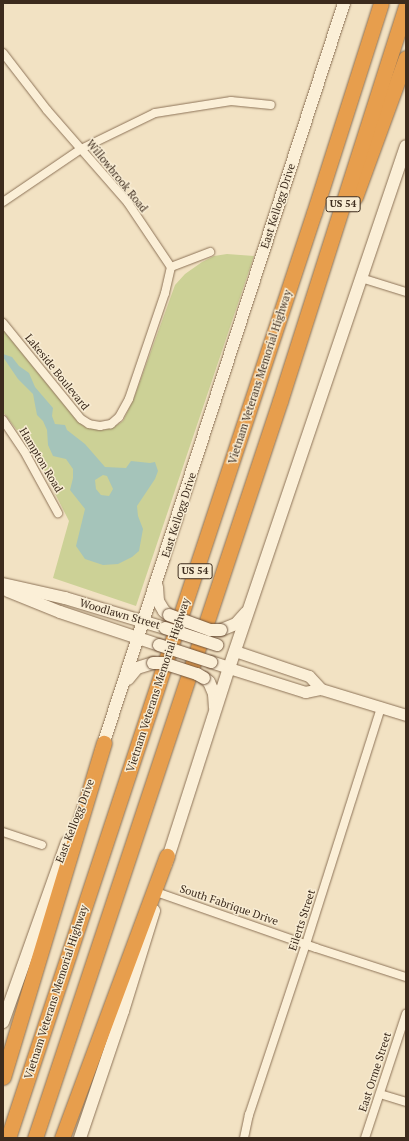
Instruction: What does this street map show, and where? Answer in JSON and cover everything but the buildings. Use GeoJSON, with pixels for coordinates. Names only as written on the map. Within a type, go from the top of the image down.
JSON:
{"type":"FeatureCollection","features":[{"type":"Feature","properties":{"kind":"highway"},"geometry":{"type":"LineString","coordinates":[[314,212],[371,3]]}},
{"type":"Feature","properties":{"kind":"highway","name":"Vietnam Veterans Memorial Highway"},"geometry":{"type":"LineString","coordinates":[[8,1138],[314,212],[381,3]]}},
{"type":"Feature","properties":{"kind":"highway","name":"US 54"},"geometry":{"type":"LineString","coordinates":[[35,1138],[280,401],[406,7]]}},
{"type":"Feature","properties":{"kind":"highway"},"geometry":{"type":"LineString","coordinates":[[280,401],[406,58]]}},
{"type":"Feature","properties":{"kind":"highway"},"geometry":{"type":"LineString","coordinates":[[3,1077],[104,743]]}},
{"type":"Feature","properties":{"kind":"highway"},"geometry":{"type":"LineString","coordinates":[[62,1138],[167,856]]}},
{"type":"Feature","properties":{"kind":"main road","name":"East Kellogg Drive"},"geometry":{"type":"LineString","coordinates":[[3,1022],[124,684],[344,3]]}},
{"type":"Feature","properties":{"kind":"main road"},"geometry":{"type":"LineString","coordinates":[[80,1138],[123,1011],[159,893],[167,856],[229,668],[406,146]]}},
{"type":"Feature","properties":{"kind":"main road","name":"Woodlawn Street"},"geometry":{"type":"LineString","coordinates":[[3,584],[144,620],[235,652]]}},
{"type":"Feature","properties":{"kind":"main road"},"geometry":{"type":"LineString","coordinates":[[156,584],[158,601],[164,612],[210,630],[221,630],[236,624],[249,610]]}},
{"type":"Feature","properties":{"kind":"main road","name":"Woodlawn Street"},"geometry":{"type":"LineString","coordinates":[[3,589],[60,612],[229,668]]}},
{"type":"Feature","properties":{"kind":"main road"},"geometry":{"type":"LineString","coordinates":[[124,684],[138,668],[153,663],[163,663],[197,674],[209,682],[214,694],[215,710]]}},
{"type":"Feature","properties":{"kind":"street","name":"Willowbrook Road"},"geometry":{"type":"LineString","coordinates":[[3,53],[81,149],[128,203],[171,267]]}},
{"type":"Feature","properties":{"kind":"street"},"geometry":{"type":"LineString","coordinates":[[3,202],[81,149],[155,113],[231,101],[271,105]]}},
{"type":"Feature","properties":{"kind":"street"},"geometry":{"type":"LineString","coordinates":[[171,267],[210,252]]}},
{"type":"Feature","properties":{"kind":"street","name":"Lakeside Boulevard"},"geometry":{"type":"LineString","coordinates":[[3,323],[81,419],[89,424],[100,426],[111,424],[119,417],[129,399],[165,293],[171,267]]}},
{"type":"Feature","properties":{"kind":"street"},"geometry":{"type":"LineString","coordinates":[[361,278],[406,292]]}},
{"type":"Feature","properties":{"kind":"street","name":"Hampton Road"},"geometry":{"type":"LineString","coordinates":[[3,420],[24,451],[58,512]]}},
{"type":"Feature","properties":{"kind":"street","name":"Woodlawn Street"},"geometry":{"type":"LineString","coordinates":[[235,652],[309,676],[321,689]]}},
{"type":"Feature","properties":{"kind":"street","name":"Woodlawn Street"},"geometry":{"type":"LineString","coordinates":[[229,668],[305,692],[321,689],[406,715]]}},
{"type":"Feature","properties":{"kind":"street","name":"Eilerts Street"},"geometry":{"type":"LineString","coordinates":[[244,1138],[249,1115],[306,944],[381,707]]}},
{"type":"Feature","properties":{"kind":"street"},"geometry":{"type":"LineString","coordinates":[[3,832],[42,845]]}},
{"type":"Feature","properties":{"kind":"street","name":"South Fabrique Drive"},"geometry":{"type":"LineString","coordinates":[[159,893],[406,977]]}},
{"type":"Feature","properties":{"kind":"street","name":"East Orme Street"},"geometry":{"type":"LineString","coordinates":[[365,1138],[406,1014]]}},
{"type":"Feature","properties":{"kind":"street"},"geometry":{"type":"LineString","coordinates":[[380,1094],[406,1102]]}},
{"type":"Feature","properties":{"kind":"green space"},"geometry":{"type":"Polygon","coordinates":[[[227,254],[254,256],[136,606],[53,578],[69,521],[35,454],[3,412],[3,330],[77,421],[85,427],[95,429],[104,430],[114,427],[123,421],[134,398],[175,285],[185,274],[202,262],[214,256],[227,254]]]}},
{"type":"Feature","properties":{"kind":"water"},"geometry":{"type":"Polygon","coordinates":[[[3,354],[12,357],[19,366],[29,373],[35,387],[53,408],[52,416],[55,424],[65,425],[67,430],[85,444],[105,467],[126,468],[131,461],[150,463],[155,462],[158,471],[155,479],[137,506],[138,516],[143,529],[139,551],[132,557],[118,564],[103,565],[85,559],[76,546],[85,509],[70,490],[73,478],[73,469],[66,459],[53,456],[48,445],[47,430],[43,421],[37,415],[33,394],[18,379],[3,357],[3,354]],[[103,475],[95,480],[96,489],[101,495],[109,496],[113,489],[107,476],[103,475]]]}}]}
